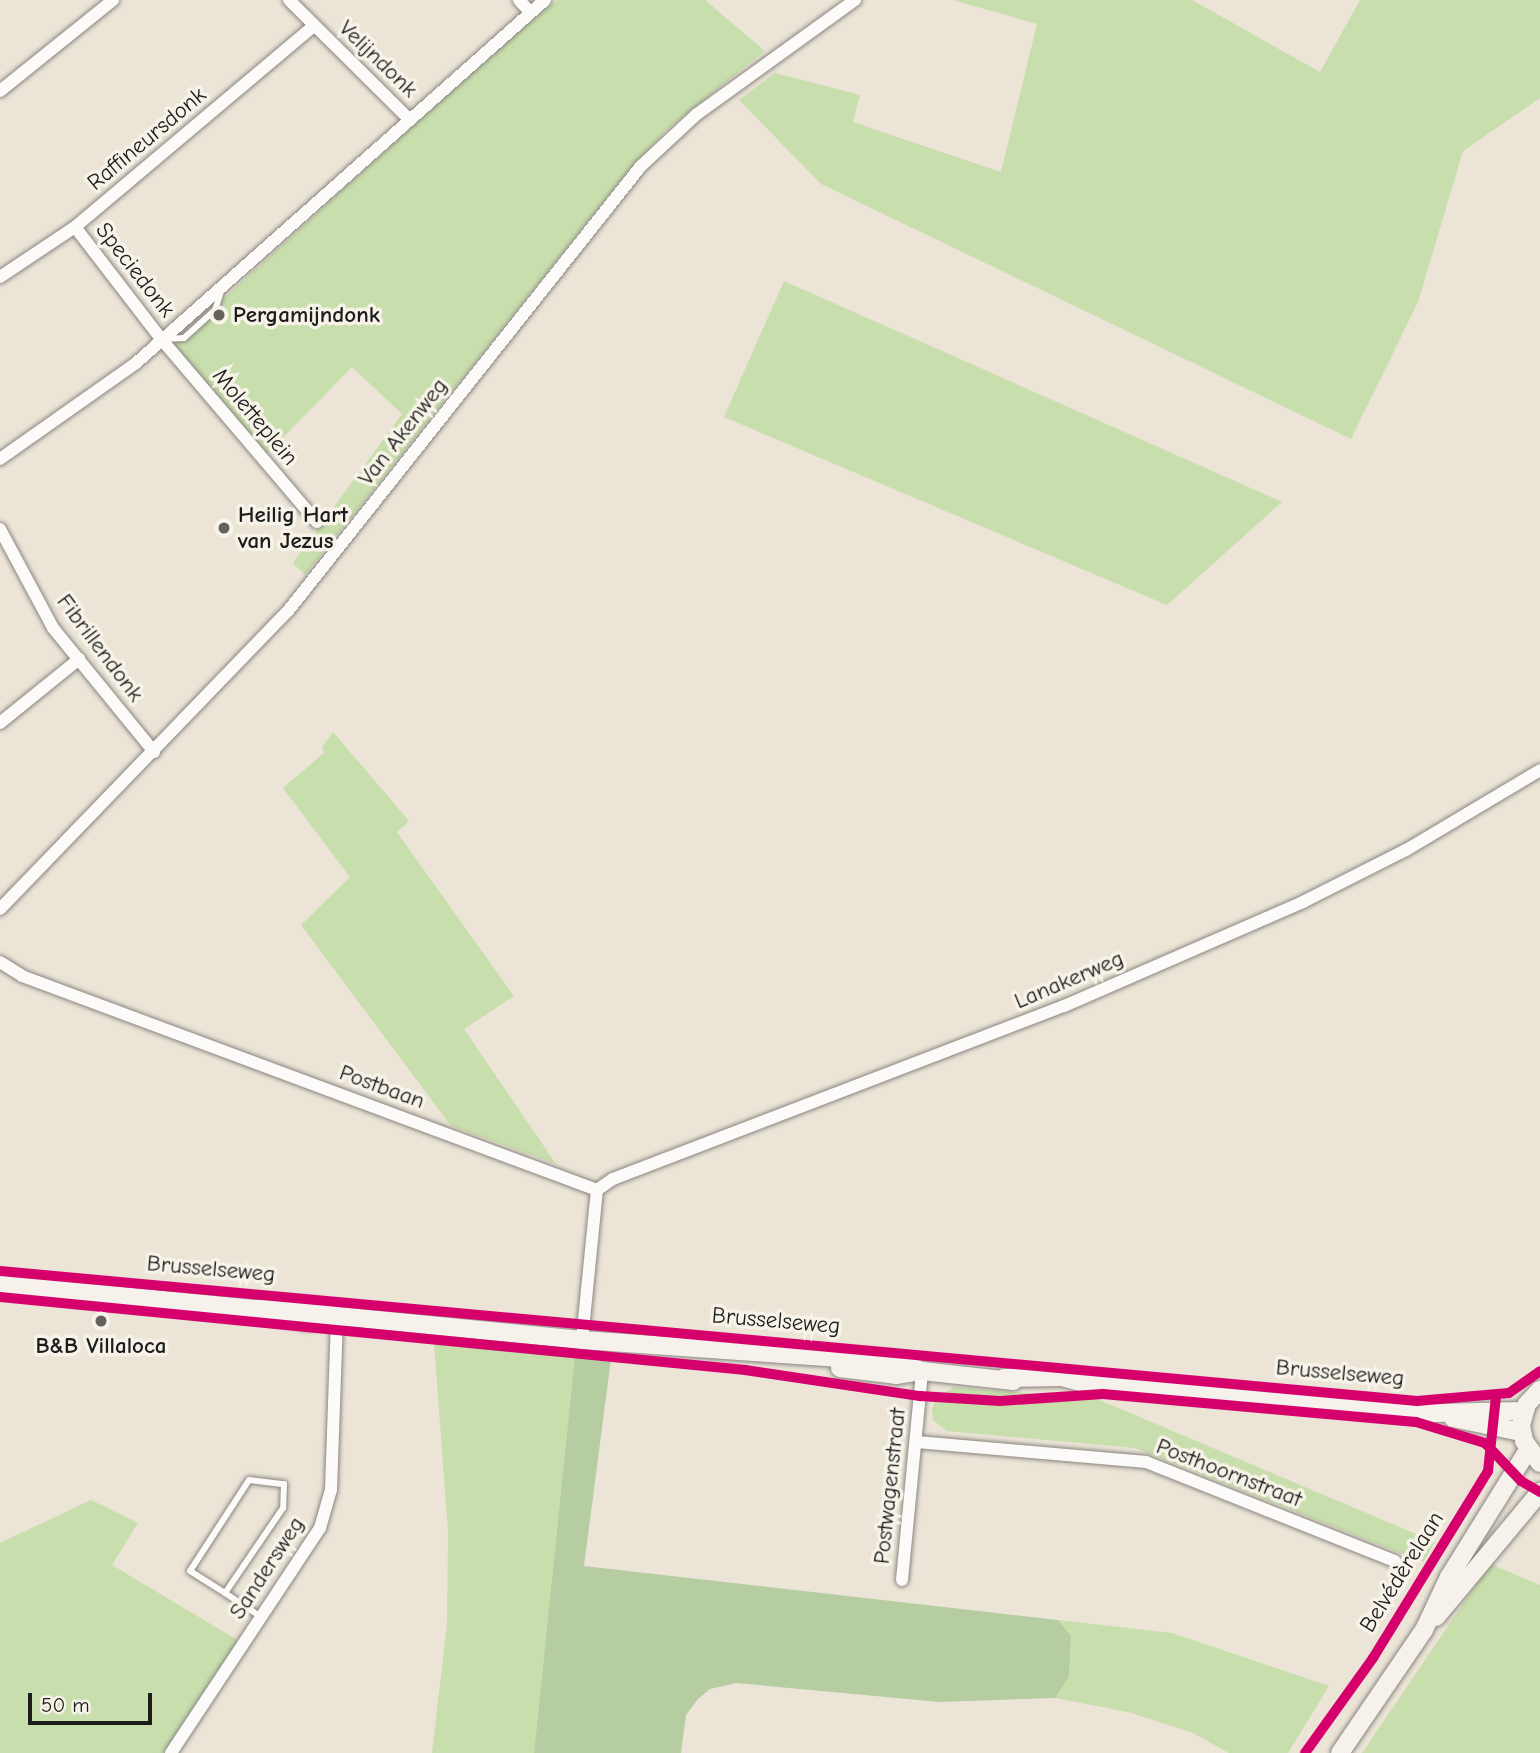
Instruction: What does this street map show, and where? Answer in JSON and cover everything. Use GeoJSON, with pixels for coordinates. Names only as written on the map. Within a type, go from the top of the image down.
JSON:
{"type":"FeatureCollection","features":[{"type":"Feature","properties":{"kind":"street"},"geometry":{"type":"LineString","coordinates":[[0,91],[113,0]]}},
{"type":"Feature","properties":{"kind":"street","name":"Velijndonk"},"geometry":{"type":"LineString","coordinates":[[289,0],[408,118]]}},
{"type":"Feature","properties":{"kind":"street"},"geometry":{"type":"LineString","coordinates":[[519,0],[530,12]]}},
{"type":"Feature","properties":{"kind":"street"},"geometry":{"type":"LineString","coordinates":[[0,459],[162,340],[408,118],[545,0]]}},
{"type":"Feature","properties":{"kind":"street","name":"Van Akenweg"},"geometry":{"type":"LineString","coordinates":[[0,909],[288,611],[641,166],[697,114],[855,0]]}},
{"type":"Feature","properties":{"kind":"street","name":"Raffineursdonk"},"geometry":{"type":"LineString","coordinates":[[0,277],[75,227],[314,26]]}},
{"type":"Feature","properties":{"kind":"street","name":"Speciedonk"},"geometry":{"type":"LineString","coordinates":[[75,227],[162,340]]}},
{"type":"Feature","properties":{"kind":"street","name":"Moletteplein"},"geometry":{"type":"LineString","coordinates":[[162,340],[317,522]]}},
{"type":"Feature","properties":{"kind":"street","name":"Fibrillendonk"},"geometry":{"type":"LineString","coordinates":[[0,529],[53,628],[154,752]]}},
{"type":"Feature","properties":{"kind":"street"},"geometry":{"type":"LineString","coordinates":[[0,723],[79,659]]}},
{"type":"Feature","properties":{"kind":"street","name":"Lanakerweg"},"geometry":{"type":"LineString","coordinates":[[597,1190],[638,1169],[1064,1006],[1290,907],[1406,850],[1540,770]]}},
{"type":"Feature","properties":{"kind":"street","name":"Postbaan"},"geometry":{"type":"LineString","coordinates":[[0,962],[22,976],[597,1190]]}},
{"type":"Feature","properties":{"kind":"street"},"geometry":{"type":"LineString","coordinates":[[582,1340],[597,1190]]}},
{"type":"Feature","properties":{"kind":"street","name":"Brusselseweg"},"geometry":{"type":"LineString","coordinates":[[0,1284],[257,1309],[307,1307],[337,1316],[582,1340],[814,1359],[897,1362],[922,1371],[1004,1378],[1026,1385],[1085,1383],[1433,1413],[1524,1411]]}},
{"type":"Feature","properties":{"kind":"street","name":"Sandersweg"},"geometry":{"type":"LineString","coordinates":[[171,1753],[315,1537],[331,1490],[337,1316]]}},
{"type":"Feature","properties":{"kind":"street","name":"Postwagenstraat"},"geometry":{"type":"LineString","coordinates":[[902,1580],[922,1371]]}},
{"type":"Feature","properties":{"kind":"street"},"geometry":{"type":"LineString","coordinates":[[1534,1456],[1521,1432],[1524,1411],[1540,1390]]}},
{"type":"Feature","properties":{"kind":"street","name":"Brusselseweg"},"geometry":{"type":"LineString","coordinates":[[1433,1413],[1521,1432]]}},
{"type":"Feature","properties":{"kind":"street","name":"Posthoornstraat"},"geometry":{"type":"LineString","coordinates":[[917,1442],[1146,1462],[1395,1561]]}},
{"type":"Feature","properties":{"kind":"street","name":"Belvédèrelaan"},"geometry":{"type":"LineString","coordinates":[[1424,1630],[1449,1577],[1534,1456]]}},
{"type":"Feature","properties":{"kind":"street","name":"Belvédèrelaan"},"geometry":{"type":"LineString","coordinates":[[1340,1753],[1424,1630],[1540,1492]]}},
{"type":"Feature","properties":{"kind":"lane"},"geometry":{"type":"LineString","coordinates":[[225,1593],[283,1508],[284,1484],[249,1480],[190,1571],[261,1617]]}},
{"type":"Feature","properties":{"kind":"green space"},"geometry":{"type":"Polygon","coordinates":[[[557,0],[705,0],[765,51],[666,130],[620,181],[305,575],[293,563],[402,414],[352,367],[265,456],[177,352],[176,342],[488,57],[557,0]]]}},
{"type":"Feature","properties":{"kind":"green space"},"geometry":{"type":"Polygon","coordinates":[[[953,0],[1192,0],[1320,72],[1360,0],[1540,0],[1540,98],[1463,151],[1418,302],[1351,439],[821,184],[739,100],[775,73],[860,95],[853,122],[1001,172],[1037,24],[953,0]]]}},
{"type":"Feature","properties":{"kind":"green space"},"geometry":{"type":"Polygon","coordinates":[[[784,281],[1282,502],[1167,605],[724,417],[784,281]]]}},
{"type":"Feature","properties":{"kind":"green space"},"geometry":{"type":"Polygon","coordinates":[[[333,732],[409,821],[397,832],[514,996],[464,1029],[556,1164],[451,1126],[301,925],[350,877],[283,788],[324,753],[322,747],[333,732]]]}},
{"type":"Feature","properties":{"kind":"green space"},"geometry":{"type":"Polygon","coordinates":[[[434,1343],[575,1355],[534,1753],[432,1753],[447,1624],[448,1532],[434,1343]]]}},
{"type":"Feature","properties":{"kind":"green space"},"geometry":{"type":"Polygon","coordinates":[[[575,1355],[611,1359],[584,1566],[1058,1620],[1071,1636],[1069,1677],[1055,1698],[940,1702],[736,1683],[710,1689],[698,1699],[686,1715],[681,1753],[534,1753],[575,1355]]]}},
{"type":"Feature","properties":{"kind":"green space"},"geometry":{"type":"Polygon","coordinates":[[[953,1387],[1097,1399],[1435,1542],[1423,1562],[1135,1448],[947,1431],[933,1420],[932,1409],[935,1400],[953,1387]]]}},
{"type":"Feature","properties":{"kind":"green space"},"geometry":{"type":"Polygon","coordinates":[[[91,1500],[138,1523],[112,1565],[239,1641],[163,1753],[0,1753],[0,1543],[91,1500]]]}},
{"type":"Feature","properties":{"kind":"green space"},"geometry":{"type":"Polygon","coordinates":[[[1490,1564],[1540,1585],[1540,1753],[1362,1753],[1490,1564]]]}},
{"type":"Feature","properties":{"kind":"green space"},"geometry":{"type":"Polygon","coordinates":[[[1058,1620],[1172,1633],[1329,1686],[1288,1753],[1229,1753],[1193,1733],[1128,1712],[1055,1698],[1069,1677],[1071,1636],[1058,1620]]]}},
{"type":"Feature","properties":{"kind":"cycle path"},"geometry":{"type":"LineString","coordinates":[[0,1271],[1417,1401],[1509,1393],[1540,1371]]}},
{"type":"Feature","properties":{"kind":"cycle path"},"geometry":{"type":"LineString","coordinates":[[0,1297],[745,1370],[920,1396],[1000,1401],[1103,1394],[1416,1422],[1485,1443],[1521,1481],[1540,1492]]}},
{"type":"Feature","properties":{"kind":"cycle path"},"geometry":{"type":"LineString","coordinates":[[1305,1753],[1373,1658],[1488,1471],[1496,1396]]}},
{"type":"Feature","properties":{"kind":"place","name":"Pergamijndonk"},"geometry":{"type":"Point","coordinates":[219,315]}},
{"type":"Feature","properties":{"kind":"place","name":"Heilig Hart van Jezus"},"geometry":{"type":"Point","coordinates":[224,528]}},
{"type":"Feature","properties":{"kind":"place","name":"B&B Villaloca"},"geometry":{"type":"Point","coordinates":[101,1321]}}]}
